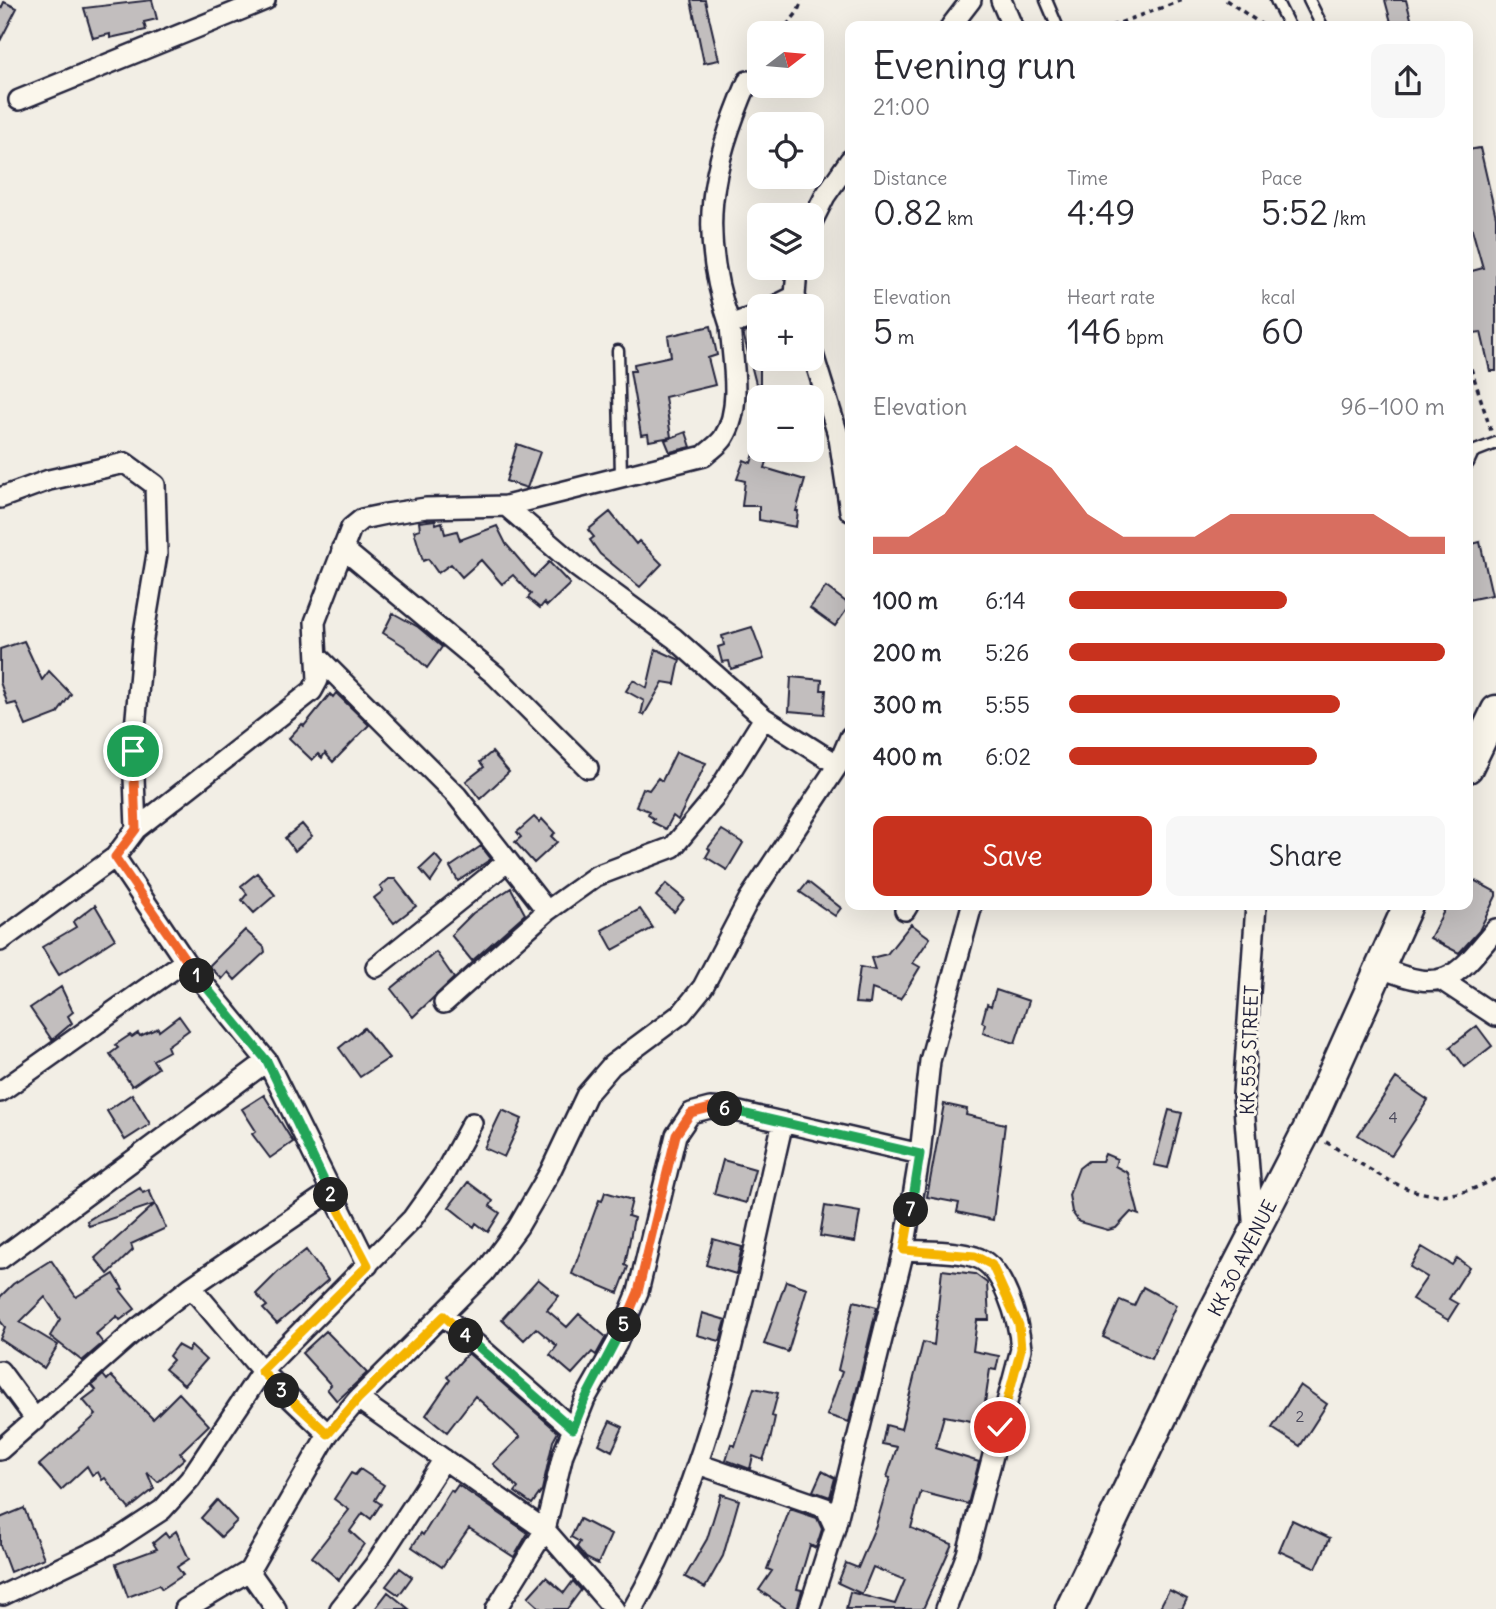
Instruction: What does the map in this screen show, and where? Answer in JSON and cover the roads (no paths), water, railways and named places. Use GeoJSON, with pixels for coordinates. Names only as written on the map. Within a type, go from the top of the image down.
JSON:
{"type":"FeatureCollection","features":[{"type":"Feature","properties":{"kind":"main road"},"geometry":{"type":"LineString","coordinates":[[1473,758],[1496,710]]}},
{"type":"Feature","properties":{"kind":"main road","name":"KK 30 AVENUE"},"geometry":{"type":"LineString","coordinates":[[1070,1609],[1212,1314],[1307,1130],[1406,910]]}},
{"type":"Feature","properties":{"kind":"street"},"geometry":{"type":"LineString","coordinates":[[19,100],[265,0]]}},
{"type":"Feature","properties":{"kind":"street"},"geometry":{"type":"LineString","coordinates":[[955,21],[971,0]]}},
{"type":"Feature","properties":{"kind":"street"},"geometry":{"type":"LineString","coordinates":[[1001,0],[1010,21]]}},
{"type":"Feature","properties":{"kind":"street"},"geometry":{"type":"LineString","coordinates":[[0,941],[115,857],[136,829],[312,691],[318,680],[313,635],[315,622],[351,527],[362,519],[426,508],[506,506],[704,456],[723,439],[733,405],[730,325],[716,283],[709,234],[725,135],[747,84]]}},
{"type":"Feature","properties":{"kind":"street"},"geometry":{"type":"LineString","coordinates":[[822,203],[845,167]]}},
{"type":"Feature","properties":{"kind":"street"},"geometry":{"type":"LineString","coordinates":[[730,325],[747,319]]}},
{"type":"Feature","properties":{"kind":"street"},"geometry":{"type":"LineString","coordinates":[[819,371],[845,445]]}},
{"type":"Feature","properties":{"kind":"street"},"geometry":{"type":"LineString","coordinates":[[0,498],[49,480],[125,463],[155,485],[157,554],[143,638],[133,751],[136,829]]}},
{"type":"Feature","properties":{"kind":"street"},"geometry":{"type":"LineString","coordinates":[[506,506],[577,567],[674,638],[764,718],[838,765]]}},
{"type":"Feature","properties":{"kind":"street"},"geometry":{"type":"LineString","coordinates":[[342,548],[495,675],[587,768]]}},
{"type":"Feature","properties":{"kind":"street"},"geometry":{"type":"LineString","coordinates":[[317,656],[457,796],[547,911]]}},
{"type":"Feature","properties":{"kind":"street"},"geometry":{"type":"LineString","coordinates":[[444,1003],[547,911],[596,876],[673,847],[714,798],[764,718]]}},
{"type":"Feature","properties":{"kind":"street"},"geometry":{"type":"LineString","coordinates":[[186,1609],[249,1571],[328,1434],[358,1399],[444,1316],[485,1272],[517,1227],[550,1172],[587,1094],[612,1065],[681,1013],[703,987],[749,899],[838,765],[845,749]]}},
{"type":"Feature","properties":{"kind":"street"},"geometry":{"type":"LineString","coordinates":[[115,857],[185,961],[267,1061],[368,1265]]}},
{"type":"Feature","properties":{"kind":"street"},"geometry":{"type":"LineString","coordinates":[[376,967],[508,861]]}},
{"type":"Feature","properties":{"kind":"street"},"geometry":{"type":"LineString","coordinates":[[810,1609],[835,1528],[904,1250],[920,1154],[930,1061],[971,910]]}},
{"type":"Feature","properties":{"kind":"street","name":"KK 553 STREET"},"geometry":{"type":"LineString","coordinates":[[1254,1236],[1243,1094],[1256,910]]}},
{"type":"Feature","properties":{"kind":"street"},"geometry":{"type":"LineString","coordinates":[[1381,968],[1414,981],[1440,979],[1464,967],[1496,929]]}},
{"type":"Feature","properties":{"kind":"street"},"geometry":{"type":"LineString","coordinates":[[0,1092],[185,961]]}},
{"type":"Feature","properties":{"kind":"street"},"geometry":{"type":"LineString","coordinates":[[1440,979],[1496,1016]]}},
{"type":"Feature","properties":{"kind":"street"},"geometry":{"type":"LineString","coordinates":[[0,1259],[267,1061]]}},
{"type":"Feature","properties":{"kind":"street"},"geometry":{"type":"LineString","coordinates":[[496,1609],[545,1530],[563,1454],[585,1399],[617,1343],[638,1292],[676,1135],[691,1113],[710,1108],[726,1109],[920,1154]]}},
{"type":"Feature","properties":{"kind":"street"},"geometry":{"type":"LineString","coordinates":[[633,1609],[654,1571],[698,1464],[720,1391],[783,1122]]}},
{"type":"Feature","properties":{"kind":"street"},"geometry":{"type":"LineString","coordinates":[[3,1595],[110,1544],[162,1510],[190,1479],[261,1371],[412,1219],[444,1174],[472,1123]]}},
{"type":"Feature","properties":{"kind":"street"},"geometry":{"type":"LineString","coordinates":[[0,1450],[106,1356],[191,1287],[330,1192]]}},
{"type":"Feature","properties":{"kind":"street"},"geometry":{"type":"LineString","coordinates":[[904,1250],[975,1256],[992,1265],[1019,1325],[1021,1349],[967,1554],[946,1609]]}},
{"type":"Feature","properties":{"kind":"street"},"geometry":{"type":"LineString","coordinates":[[191,1287],[261,1371],[328,1434]]}},
{"type":"Feature","properties":{"kind":"street"},"geometry":{"type":"LineString","coordinates":[[444,1316],[573,1429]]}},
{"type":"Feature","properties":{"kind":"street"},"geometry":{"type":"LineString","coordinates":[[0,1371],[36,1420]]}},
{"type":"Feature","properties":{"kind":"street"},"geometry":{"type":"LineString","coordinates":[[358,1399],[545,1530],[614,1609]]}},
{"type":"Feature","properties":{"kind":"street"},"geometry":{"type":"LineString","coordinates":[[340,1609],[374,1566],[444,1459]]}},
{"type":"Feature","properties":{"kind":"street"},"geometry":{"type":"LineString","coordinates":[[698,1464],[826,1508],[835,1528]]}},
{"type":"Feature","properties":{"kind":"street"},"geometry":{"type":"LineString","coordinates":[[249,1571],[276,1609]]}},
{"type":"Feature","properties":{"kind":"lane"},"geometry":{"type":"LineString","coordinates":[[1045,0],[1055,21]]}},
{"type":"Feature","properties":{"kind":"lane"},"geometry":{"type":"LineString","coordinates":[[1276,0],[1286,21]]}},
{"type":"Feature","properties":{"kind":"lane"},"geometry":{"type":"LineString","coordinates":[[1309,0],[1320,21]]}},
{"type":"Feature","properties":{"kind":"lane"},"geometry":{"type":"LineString","coordinates":[[618,351],[621,475]]}},
{"type":"Feature","properties":{"kind":"lane"},"geometry":{"type":"LineString","coordinates":[[1473,452],[1495,443]]}}]}
